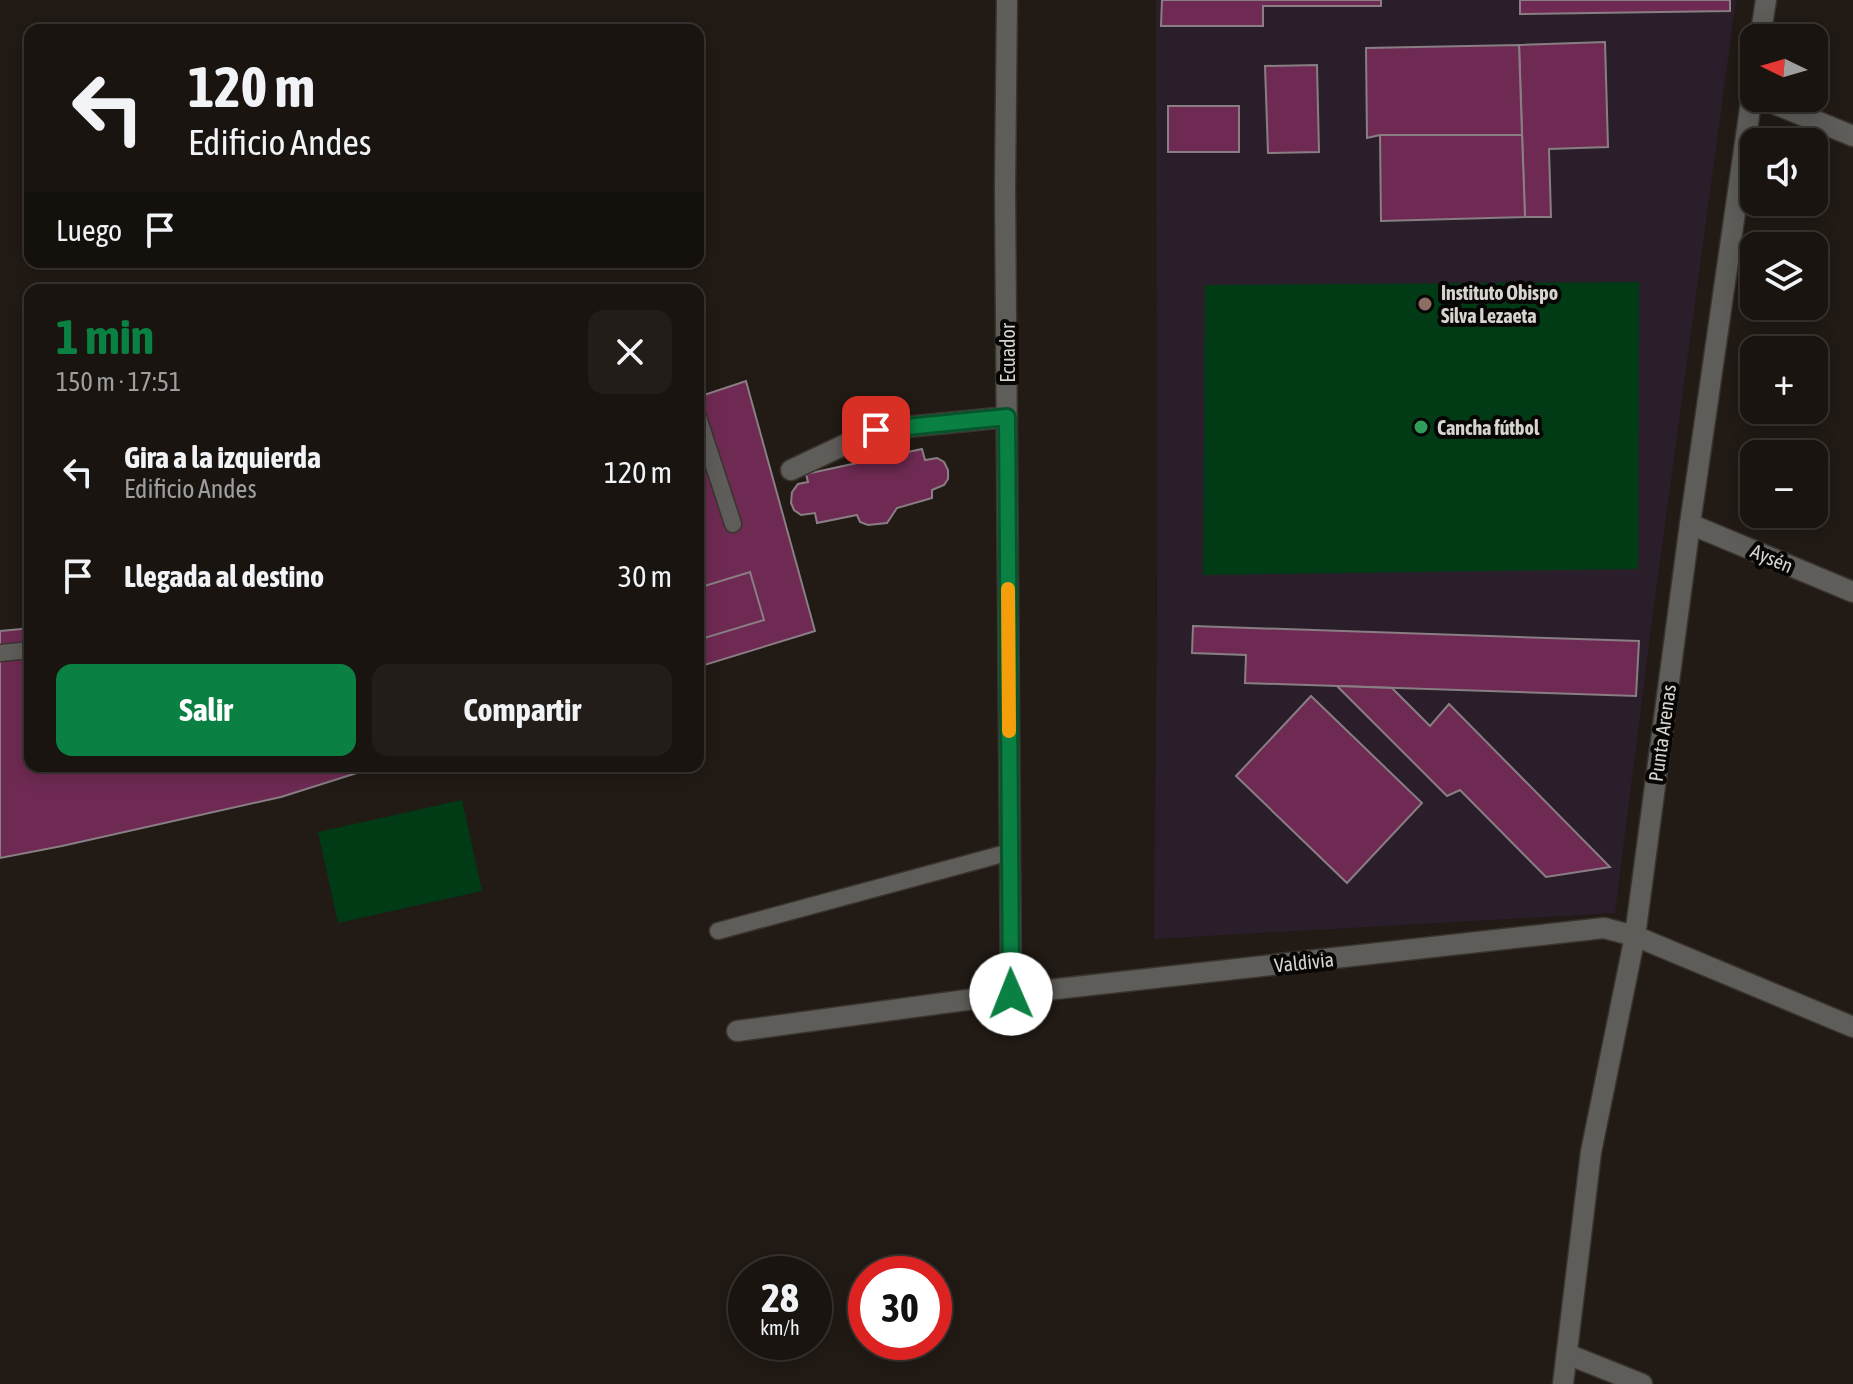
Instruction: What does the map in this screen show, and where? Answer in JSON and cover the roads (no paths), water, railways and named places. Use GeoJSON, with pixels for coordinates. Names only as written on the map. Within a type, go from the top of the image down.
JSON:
{"type":"FeatureCollection","features":[{"type":"Feature","properties":{"kind":"street","name":"Ecuador"},"geometry":{"type":"LineString","coordinates":[[1007,0],[1005,202],[1011,994]]}},
{"type":"Feature","properties":{"kind":"street"},"geometry":{"type":"LineString","coordinates":[[1762,24],[1766,0]]}},
{"type":"Feature","properties":{"kind":"street","name":"Punta Arenas"},"geometry":{"type":"LineString","coordinates":[[1563,1384],[1591,1152],[1635,936],[1690,524],[1752,112]]}},
{"type":"Feature","properties":{"kind":"street"},"geometry":{"type":"LineString","coordinates":[[1800,112],[1853,136]]}},
{"type":"Feature","properties":{"kind":"street"},"geometry":{"type":"LineString","coordinates":[[791,470],[876,430],[1007,417]]}},
{"type":"Feature","properties":{"kind":"street","name":"Aysén"},"geometry":{"type":"LineString","coordinates":[[1690,524],[1853,592]]}},
{"type":"Feature","properties":{"kind":"street","name":"Valdivia"},"geometry":{"type":"LineString","coordinates":[[737,1031],[1011,994],[1604,928],[1635,936],[1853,1027]]}},
{"type":"Feature","properties":{"kind":"street"},"geometry":{"type":"LineString","coordinates":[[1567,1354],[1642,1384]]}},
{"type":"Feature","properties":{"kind":"lane"},"geometry":{"type":"LineString","coordinates":[[704,435],[733,524]]}},
{"type":"Feature","properties":{"kind":"lane"},"geometry":{"type":"LineString","coordinates":[[0,653],[24,651]]}},
{"type":"Feature","properties":{"kind":"lane"},"geometry":{"type":"LineString","coordinates":[[718,931],[1010,852]]}},
{"type":"Feature","properties":{"kind":"place","name":"Instituto Obispo Silva Lezaeta"},"geometry":{"type":"Point","coordinates":[1425,304]}},
{"type":"Feature","properties":{"kind":"place","name":"Cancha fútbol"},"geometry":{"type":"Point","coordinates":[1421,427]}}]}
